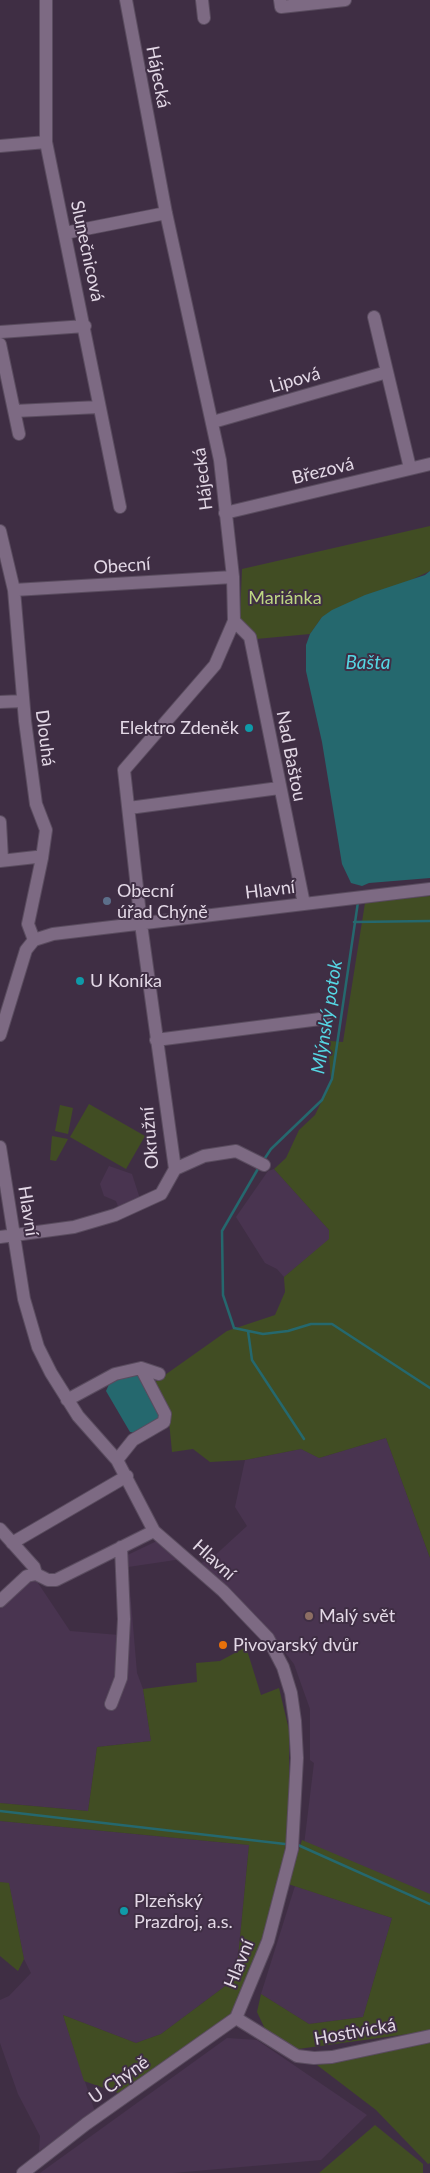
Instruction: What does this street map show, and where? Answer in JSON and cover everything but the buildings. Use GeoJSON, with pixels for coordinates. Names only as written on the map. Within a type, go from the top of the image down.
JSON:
{"type":"FeatureCollection","features":[{"type":"Feature","properties":{"kind":"street","name":"Slunečnicová"},"geometry":{"type":"LineString","coordinates":[[46,0],[46,142],[85,326],[120,507]]}},
{"type":"Feature","properties":{"kind":"street","name":"Hájecká"},"geometry":{"type":"LineString","coordinates":[[126,0],[166,212],[220,460],[233,577],[234,622],[214,665],[124,770],[141,924]]}},
{"type":"Feature","properties":{"kind":"street"},"geometry":{"type":"LineString","coordinates":[[202,0],[204,18]]}},
{"type":"Feature","properties":{"kind":"street"},"geometry":{"type":"LineString","coordinates":[[280,4],[345,0]]}},
{"type":"Feature","properties":{"kind":"street"},"geometry":{"type":"LineString","coordinates":[[0,146],[46,142]]}},
{"type":"Feature","properties":{"kind":"street"},"geometry":{"type":"LineString","coordinates":[[64,233],[166,212]]}},
{"type":"Feature","properties":{"kind":"street"},"geometry":{"type":"LineString","coordinates":[[374,317],[410,468]]}},
{"type":"Feature","properties":{"kind":"street"},"geometry":{"type":"LineString","coordinates":[[0,332],[85,326]]}},
{"type":"Feature","properties":{"kind":"street"},"geometry":{"type":"LineString","coordinates":[[0,344],[19,434]]}},
{"type":"Feature","properties":{"kind":"street","name":"Lipová"},"geometry":{"type":"LineString","coordinates":[[213,422],[387,372]]}},
{"type":"Feature","properties":{"kind":"street"},"geometry":{"type":"LineString","coordinates":[[15,411],[99,406]]}},
{"type":"Feature","properties":{"kind":"street","name":"Březová"},"geometry":{"type":"LineString","coordinates":[[225,513],[430,464]]}},
{"type":"Feature","properties":{"kind":"street","name":"Dlouhá"},"geometry":{"type":"LineString","coordinates":[[0,531],[14,590],[23,701],[36,804],[46,830],[28,924],[34,940]]}},
{"type":"Feature","properties":{"kind":"street","name":"Obecní"},"geometry":{"type":"LineString","coordinates":[[14,590],[233,577]]}},
{"type":"Feature","properties":{"kind":"street","name":"Nad Baštou"},"geometry":{"type":"LineString","coordinates":[[234,622],[250,637],[279,788],[304,904]]}},
{"type":"Feature","properties":{"kind":"street"},"geometry":{"type":"LineString","coordinates":[[0,702],[23,701]]}},
{"type":"Feature","properties":{"kind":"street"},"geometry":{"type":"LineString","coordinates":[[129,808],[279,788]]}},
{"type":"Feature","properties":{"kind":"street"},"geometry":{"type":"LineString","coordinates":[[0,822],[1,860],[42,858]]}},
{"type":"Feature","properties":{"kind":"street","name":"Hlavní"},"geometry":{"type":"LineString","coordinates":[[34,940],[53,934],[430,889]]}},
{"type":"Feature","properties":{"kind":"street","name":"Okružní"},"geometry":{"type":"LineString","coordinates":[[0,1236],[74,1227],[115,1215],[161,1194],[175,1169],[141,924]]}},
{"type":"Feature","properties":{"kind":"street"},"geometry":{"type":"LineString","coordinates":[[0,1035],[26,950],[34,940]]}},
{"type":"Feature","properties":{"kind":"street"},"geometry":{"type":"LineString","coordinates":[[156,1040],[328,1018]]}},
{"type":"Feature","properties":{"kind":"street","name":"Hlavní"},"geometry":{"type":"LineString","coordinates":[[0,1147],[15,1234],[21,1284],[38,1347],[67,1400],[96,1438],[117,1460],[154,1531],[223,1591],[265,1635],[283,1667],[291,1693],[296,1721],[297,1758],[292,1849],[268,1941],[236,2018]]}},
{"type":"Feature","properties":{"kind":"street"},"geometry":{"type":"LineString","coordinates":[[175,1169],[204,1156],[236,1152],[264,1165]]}},
{"type":"Feature","properties":{"kind":"street"},"geometry":{"type":"LineString","coordinates":[[67,1400],[115,1374],[141,1368],[159,1374]]}},
{"type":"Feature","properties":{"kind":"street"},"geometry":{"type":"LineString","coordinates":[[117,1460],[133,1440],[164,1422],[165,1414],[141,1368]]}},
{"type":"Feature","properties":{"kind":"street"},"geometry":{"type":"LineString","coordinates":[[12,1543],[127,1476]]}},
{"type":"Feature","properties":{"kind":"street"},"geometry":{"type":"LineString","coordinates":[[0,1529],[34,1567],[36,1574]]}},
{"type":"Feature","properties":{"kind":"street"},"geometry":{"type":"LineString","coordinates":[[0,1601],[27,1576],[36,1574],[48,1580],[56,1580],[154,1531]]}},
{"type":"Feature","properties":{"kind":"street"},"geometry":{"type":"LineString","coordinates":[[111,1704],[120,1678],[124,1619],[121,1547]]}},
{"type":"Feature","properties":{"kind":"street","name":"Hostivická"},"geometry":{"type":"LineString","coordinates":[[236,2018],[297,2056],[314,2058],[332,2057],[430,2036]]}},
{"type":"Feature","properties":{"kind":"street","name":"U Chýně"},"geometry":{"type":"LineString","coordinates":[[23,2173],[86,2124],[236,2018]]}},
{"type":"Feature","properties":{"kind":"shaded area"},"geometry":{"type":"Polygon","coordinates":[[[109,1166],[132,1174],[140,1199],[119,1209],[116,1201],[104,1196],[100,1184],[109,1166]]]}},
{"type":"Feature","properties":{"kind":"shaded area"},"geometry":{"type":"Polygon","coordinates":[[[274,1169],[329,1230],[330,1239],[284,1277],[277,1269],[265,1263],[236,1217],[268,1171],[274,1169]]]}},
{"type":"Feature","properties":{"kind":"shaded area"},"geometry":{"type":"Polygon","coordinates":[[[386,1438],[430,1558],[430,1902],[304,1845],[314,1763],[310,1760],[310,1709],[294,1664],[259,1619],[201,1563],[211,1559],[247,1526],[235,1507],[245,1460],[301,1449],[319,1458],[386,1438]]]}},
{"type":"Feature","properties":{"kind":"shaded area"},"geometry":{"type":"Polygon","coordinates":[[[157,1541],[182,1559],[128,1567],[137,1673],[143,1689],[151,1741],[97,1747],[88,1811],[0,1803],[0,1605],[28,1580],[36,1580],[70,1631],[119,1635],[117,1560],[157,1541]]]}},
{"type":"Feature","properties":{"kind":"shaded area"},"geometry":{"type":"Polygon","coordinates":[[[0,1821],[249,1845],[236,1978],[161,2034],[136,2043],[63,2015],[95,2112],[39,2151],[40,2136],[18,2094],[0,2043],[0,2000],[9,1996],[31,1973],[24,1959],[9,1884],[0,1882],[0,1821]]]}},
{"type":"Feature","properties":{"kind":"shaded area"},"geometry":{"type":"Polygon","coordinates":[[[295,1886],[392,1918],[363,2017],[309,2024],[261,1994],[295,1886]]]}},
{"type":"Feature","properties":{"kind":"shaded area"},"geometry":{"type":"Polygon","coordinates":[[[227,2038],[257,2040],[367,2115],[321,2160],[173,2173],[40,2173],[227,2038]]]}},
{"type":"Feature","properties":{"kind":"green space","name":"Mariánka"},"geometry":{"type":"Polygon","coordinates":[[[430,526],[430,571],[407,582],[366,595],[322,617],[310,634],[256,639],[240,618],[242,569],[430,526]]]}},
{"type":"Feature","properties":{"kind":"green space"},"geometry":{"type":"Polygon","coordinates":[[[430,896],[430,1558],[386,1438],[319,1458],[301,1449],[245,1460],[210,1462],[193,1449],[172,1452],[169,1421],[155,1382],[227,1331],[275,1315],[285,1292],[284,1277],[329,1239],[329,1230],[274,1169],[286,1158],[299,1130],[315,1115],[331,1082],[330,1041],[343,1042],[365,903],[430,896]]]}},
{"type":"Feature","properties":{"kind":"green space"},"geometry":{"type":"Polygon","coordinates":[[[89,1104],[145,1136],[126,1169],[70,1137],[89,1104]]]}},
{"type":"Feature","properties":{"kind":"green space"},"geometry":{"type":"Polygon","coordinates":[[[60,1105],[73,1108],[68,1134],[55,1131],[60,1105]]]}},
{"type":"Feature","properties":{"kind":"green space"},"geometry":{"type":"Polygon","coordinates":[[[52,1136],[68,1139],[56,1161],[50,1160],[52,1136]]]}},
{"type":"Feature","properties":{"kind":"green space"},"geometry":{"type":"Polygon","coordinates":[[[246,1647],[261,1695],[279,1688],[289,1730],[289,1828],[282,1865],[263,1940],[233,2015],[121,2094],[84,2081],[63,2015],[136,2043],[161,2034],[236,1978],[249,1845],[0,1821],[0,1803],[88,1811],[97,1747],[151,1741],[143,1689],[197,1682],[196,1663],[220,1661],[246,1647]]]}},
{"type":"Feature","properties":{"kind":"green space"},"geometry":{"type":"Polygon","coordinates":[[[302,1840],[430,1894],[430,2031],[298,2049],[265,2029],[257,2012],[261,1994],[309,2024],[363,2017],[392,1918],[288,1884],[302,1840]]]}},
{"type":"Feature","properties":{"kind":"green space"},"geometry":{"type":"Polygon","coordinates":[[[0,1882],[9,1883],[24,1959],[18,1971],[0,1956],[0,1882]]]}},
{"type":"Feature","properties":{"kind":"green space"},"geometry":{"type":"Polygon","coordinates":[[[430,2042],[430,2163],[428,2164],[376,2110],[317,2065],[430,2042]]]}},
{"type":"Feature","properties":{"kind":"green space"},"geometry":{"type":"Polygon","coordinates":[[[375,2125],[423,2164],[423,2173],[319,2173],[375,2125]]]}},
{"type":"Feature","properties":{"kind":"water","name":"Bašta"},"geometry":{"type":"Polygon","coordinates":[[[430,571],[430,878],[369,883],[362,886],[351,883],[342,864],[322,742],[306,671],[306,645],[310,634],[322,617],[332,610],[365,595],[425,575],[430,571]]]}},
{"type":"Feature","properties":{"kind":"water"},"geometry":{"type":"Polygon","coordinates":[[[136,1373],[141,1377],[160,1415],[158,1422],[136,1433],[130,1432],[106,1391],[110,1382],[136,1373]]]}},
{"type":"Feature","properties":{"kind":"waterway","name":"Mlýnský potok"},"geometry":{"type":"LineString","coordinates":[[263,1161],[271,1149],[322,1100],[332,1079],[358,902]]}},
{"type":"Feature","properties":{"kind":"waterway"},"geometry":{"type":"LineString","coordinates":[[354,922],[430,921]]}},
{"type":"Feature","properties":{"kind":"waterway","name":"Mlýnský potok"},"geometry":{"type":"LineString","coordinates":[[259,1167],[222,1231],[223,1295],[234,1328],[263,1334],[288,1331],[311,1324],[332,1324],[430,1388]]}},
{"type":"Feature","properties":{"kind":"waterway"},"geometry":{"type":"LineString","coordinates":[[248,1331],[252,1360],[304,1439]]}},
{"type":"Feature","properties":{"kind":"waterway"},"geometry":{"type":"LineString","coordinates":[[0,1811],[285,1844]]}},
{"type":"Feature","properties":{"kind":"waterway"},"geometry":{"type":"LineString","coordinates":[[298,1845],[430,1904]]}},
{"type":"Feature","properties":{"kind":"place","name":"Elektro Zdeněk"},"geometry":{"type":"Point","coordinates":[249,728]}},
{"type":"Feature","properties":{"kind":"place","name":"Obecní úřad Chýně"},"geometry":{"type":"Point","coordinates":[107,901]}},
{"type":"Feature","properties":{"kind":"place","name":"U Koníka"},"geometry":{"type":"Point","coordinates":[80,981]}},
{"type":"Feature","properties":{"kind":"place","name":"Malý svět"},"geometry":{"type":"Point","coordinates":[309,1616]}},
{"type":"Feature","properties":{"kind":"place","name":"Pivovarský dvůr"},"geometry":{"type":"Point","coordinates":[223,1645]}},
{"type":"Feature","properties":{"kind":"place","name":"Plzeňský Prazdroj, a.s."},"geometry":{"type":"Point","coordinates":[124,1911]}}]}
